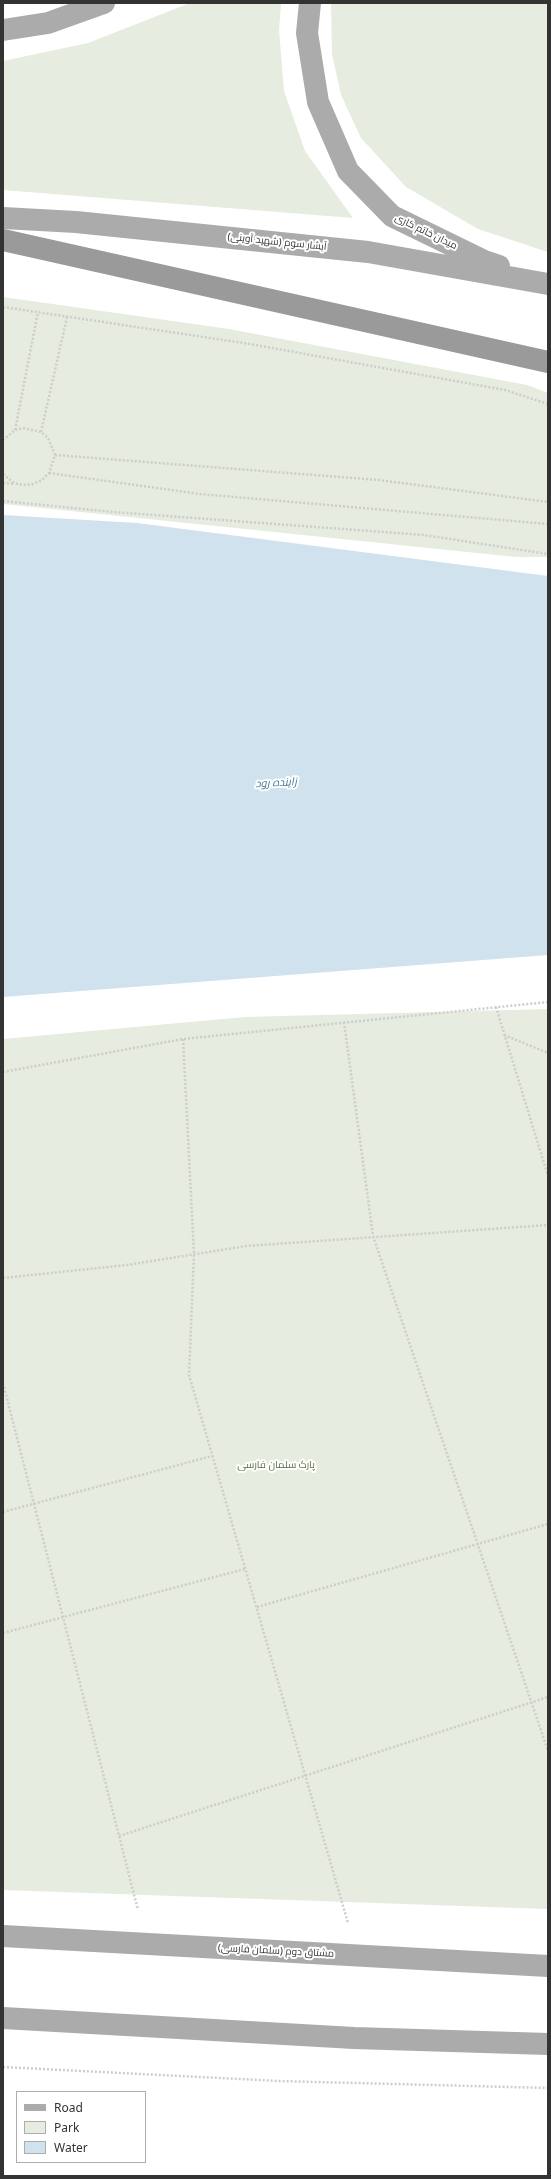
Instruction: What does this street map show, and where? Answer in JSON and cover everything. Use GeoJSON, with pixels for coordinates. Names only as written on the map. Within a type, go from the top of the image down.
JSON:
{"type":"FeatureCollection","features":[{"type":"Feature","properties":{"kind":"highway"},"geometry":{"type":"LineString","coordinates":[[3,240],[548,362]]}},
{"type":"Feature","properties":{"kind":"main road"},"geometry":{"type":"LineString","coordinates":[[48,23],[75,3]]}},
{"type":"Feature","properties":{"kind":"main road"},"geometry":{"type":"LineString","coordinates":[[3,30],[48,23],[104,3]]}},
{"type":"Feature","properties":{"kind":"main road","name":"میدان خاتم کاری"},"geometry":{"type":"LineString","coordinates":[[310,3],[307,33],[318,102],[348,171],[392,216],[484,261],[548,280]]}},
{"type":"Feature","properties":{"kind":"main road","name":"آبشار سوم (شهید آوینی)"},"geometry":{"type":"LineString","coordinates":[[3,218],[84,223],[368,252],[548,284]]}},
{"type":"Feature","properties":{"kind":"main road","name":"مشتاق دوم (سلمان فارسی)"},"geometry":{"type":"LineString","coordinates":[[3,1936],[548,1966]]}},
{"type":"Feature","properties":{"kind":"main road"},"geometry":{"type":"LineString","coordinates":[[3,2018],[354,2038],[548,2044]]}},
{"type":"Feature","properties":{"kind":"path"},"geometry":{"type":"LineString","coordinates":[[3,307],[258,345],[505,390],[548,404]]}},
{"type":"Feature","properties":{"kind":"path"},"geometry":{"type":"LineString","coordinates":[[15,430],[38,312]]}},
{"type":"Feature","properties":{"kind":"path"},"geometry":{"type":"LineString","coordinates":[[41,432],[67,317]]}},
{"type":"Feature","properties":{"kind":"path"},"geometry":{"type":"LineString","coordinates":[[3,440],[15,430],[23,428],[41,432],[48,438],[55,455],[49,473],[42,480],[33,484],[24,485],[3,483]]}},
{"type":"Feature","properties":{"kind":"path"},"geometry":{"type":"LineString","coordinates":[[55,455],[379,480],[548,502]]}},
{"type":"Feature","properties":{"kind":"path"},"geometry":{"type":"LineString","coordinates":[[49,473],[200,494],[548,524]]}},
{"type":"Feature","properties":{"kind":"path"},"geometry":{"type":"LineString","coordinates":[[3,474],[14,483],[24,485]]}},
{"type":"Feature","properties":{"kind":"path"},"geometry":{"type":"LineString","coordinates":[[3,500],[113,512],[424,535],[548,554]]}},
{"type":"Feature","properties":{"kind":"path"},"geometry":{"type":"LineString","coordinates":[[3,1072],[183,1039],[548,1002]]}},
{"type":"Feature","properties":{"kind":"path"},"geometry":{"type":"LineString","coordinates":[[496,1007],[548,1176]]}},
{"type":"Feature","properties":{"kind":"path"},"geometry":{"type":"LineString","coordinates":[[344,1022],[373,1236],[548,1751]]}},
{"type":"Feature","properties":{"kind":"path"},"geometry":{"type":"LineString","coordinates":[[504,1035],[548,1053]]}},
{"type":"Feature","properties":{"kind":"path"},"geometry":{"type":"LineString","coordinates":[[183,1039],[194,1254],[189,1375],[348,1923]]}},
{"type":"Feature","properties":{"kind":"path"},"geometry":{"type":"LineString","coordinates":[[3,1278],[127,1265],[246,1246],[548,1225]]}},
{"type":"Feature","properties":{"kind":"path"},"geometry":{"type":"LineString","coordinates":[[3,1383],[138,1910]]}},
{"type":"Feature","properties":{"kind":"path"},"geometry":{"type":"LineString","coordinates":[[3,1512],[212,1456]]}},
{"type":"Feature","properties":{"kind":"path"},"geometry":{"type":"LineString","coordinates":[[257,1607],[548,1524]]}},
{"type":"Feature","properties":{"kind":"path"},"geometry":{"type":"LineString","coordinates":[[3,1633],[245,1569]]}},
{"type":"Feature","properties":{"kind":"path"},"geometry":{"type":"LineString","coordinates":[[119,1836],[548,1697]]}},
{"type":"Feature","properties":{"kind":"path"},"geometry":{"type":"LineString","coordinates":[[3,2067],[279,2081],[548,2088]]}},
{"type":"Feature","properties":{"kind":"green space"},"geometry":{"type":"Polygon","coordinates":[[[190,3],[281,3],[279,30],[284,91],[305,151],[353,218],[3,190],[3,61],[88,43],[190,3]]]}},
{"type":"Feature","properties":{"kind":"green space"},"geometry":{"type":"Polygon","coordinates":[[[331,3],[548,3],[548,252],[478,229],[406,187],[361,138],[341,95],[332,54],[331,3]]]}},
{"type":"Feature","properties":{"kind":"green space"},"geometry":{"type":"Polygon","coordinates":[[[3,297],[229,329],[527,385],[548,393],[548,557],[516,557],[3,504],[3,297]]]}},
{"type":"Feature","properties":{"kind":"green space","name":"پارک سلمان فارسی"},"geometry":{"type":"Polygon","coordinates":[[[548,1009],[548,1909],[3,1890],[3,1039],[245,1017],[548,1009]]]}},
{"type":"Feature","properties":{"kind":"water","name":"زاینده رود"},"geometry":{"type":"Polygon","coordinates":[[[3,515],[137,523],[548,576],[548,955],[3,997],[3,515]]]}}]}
